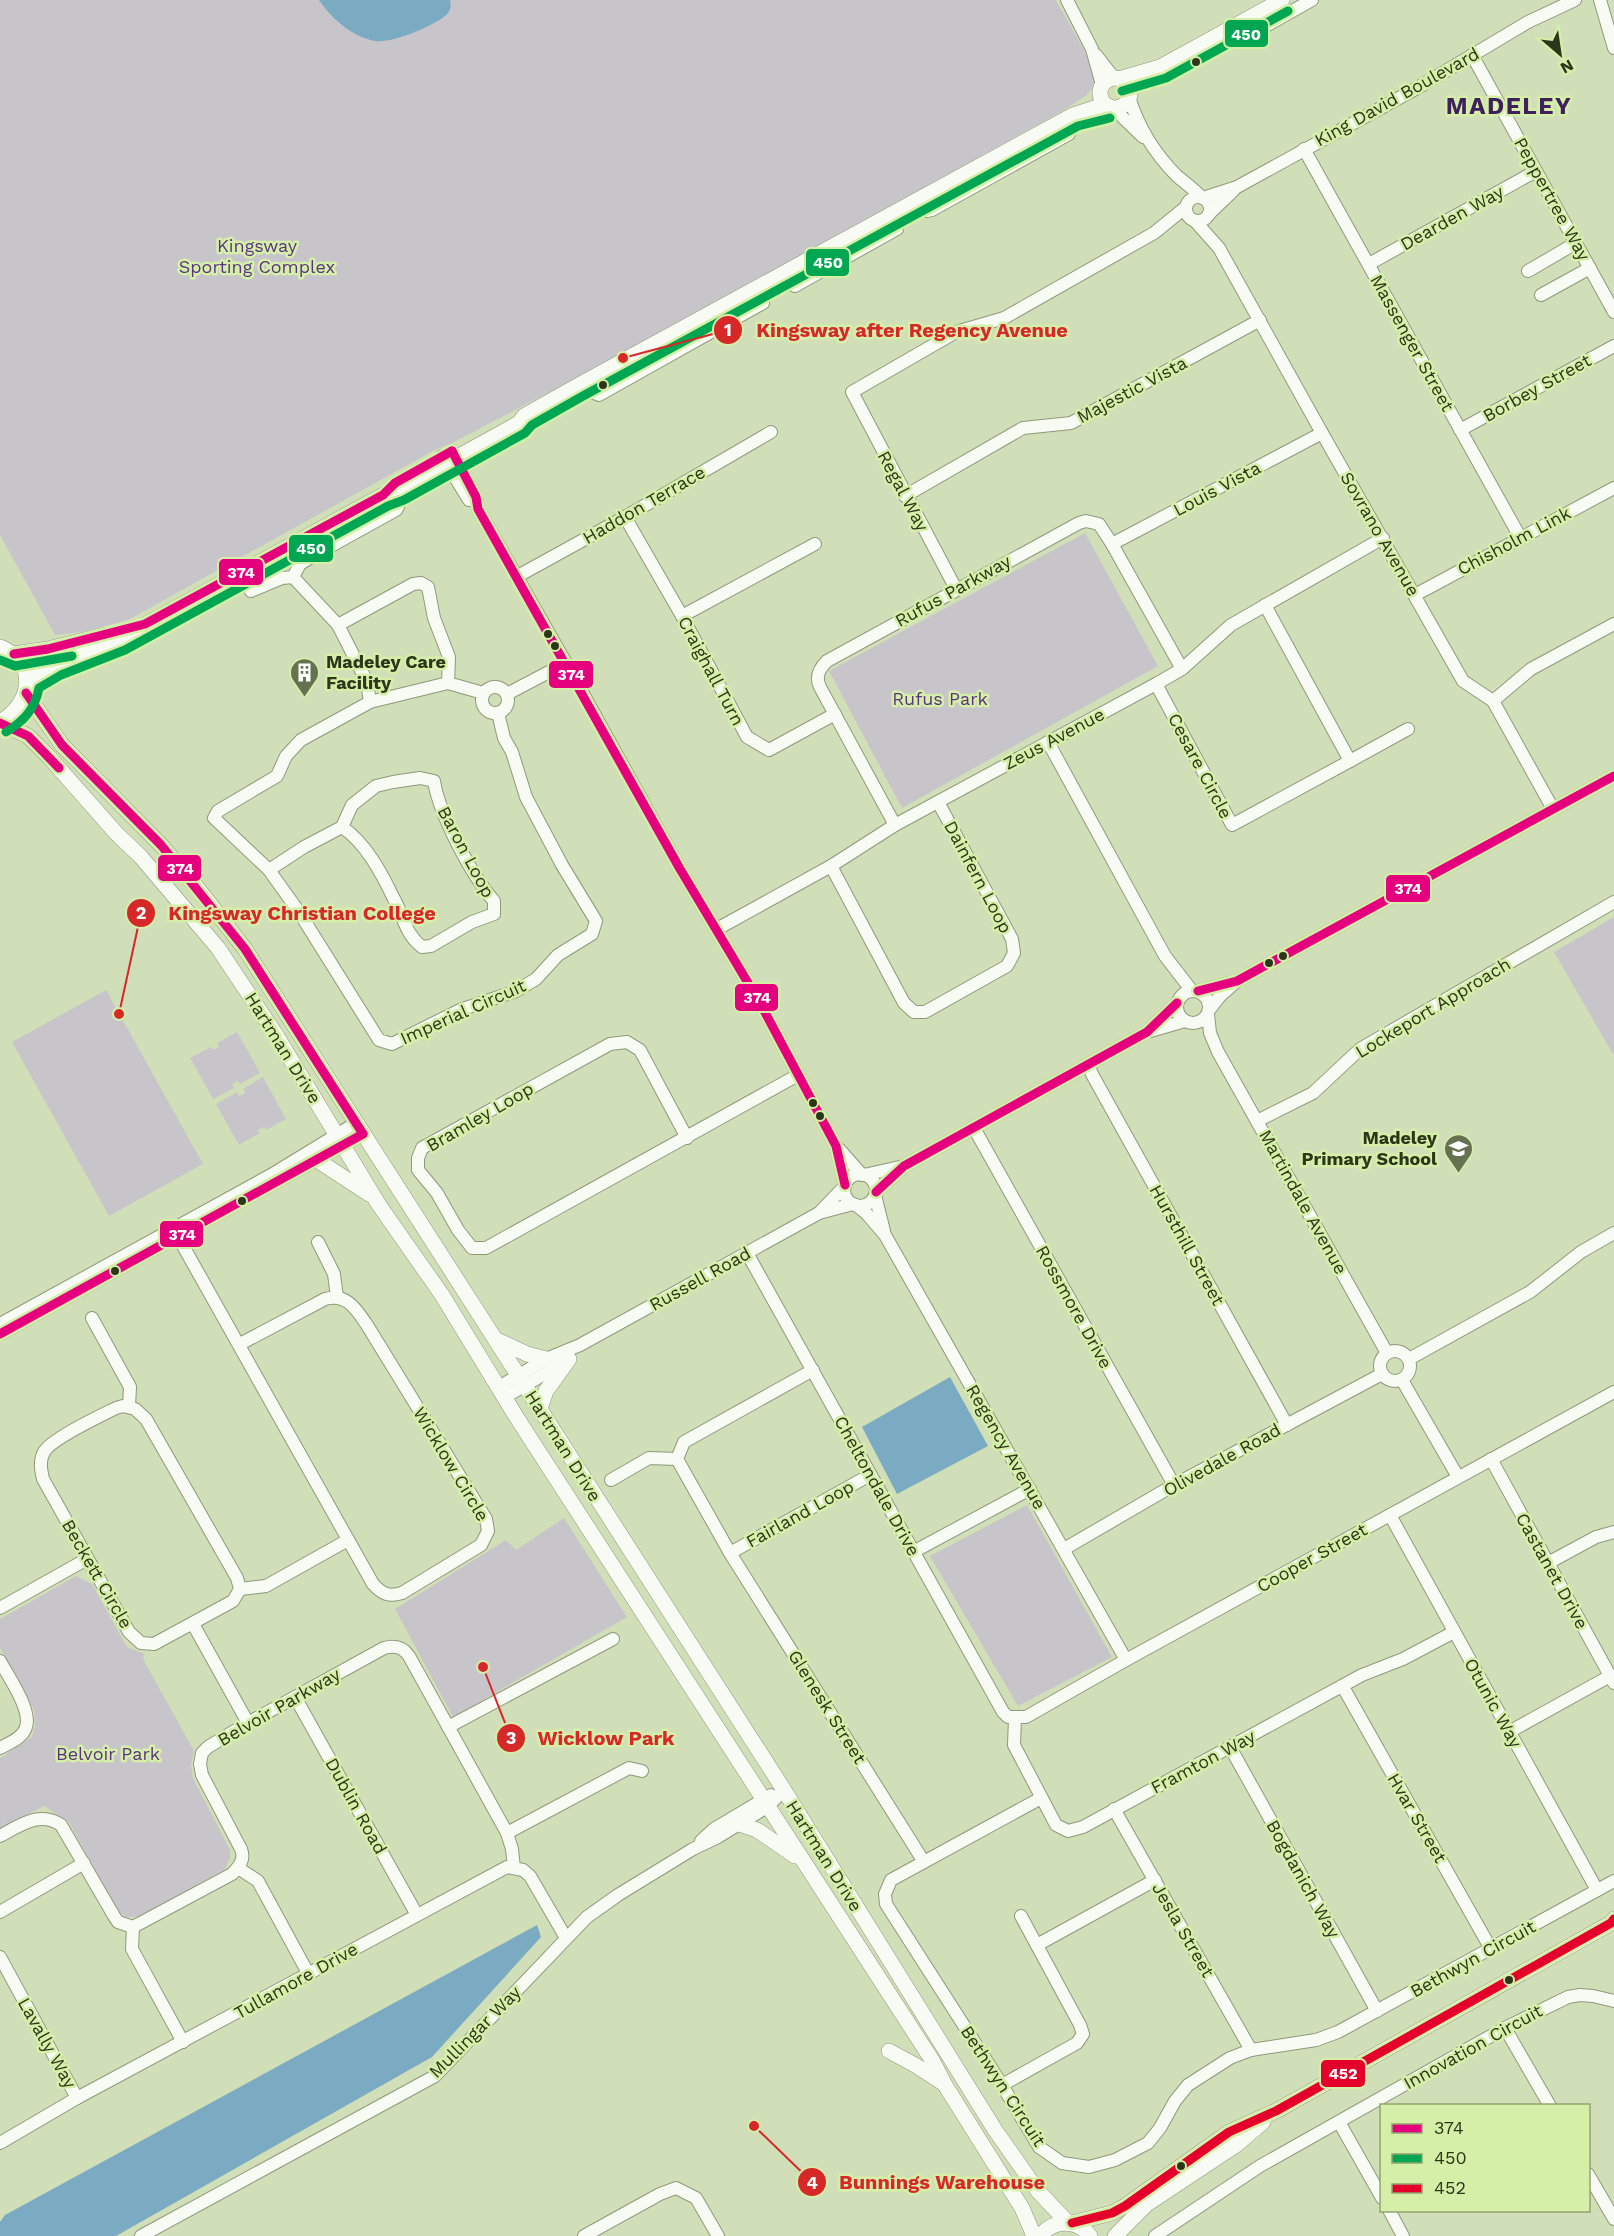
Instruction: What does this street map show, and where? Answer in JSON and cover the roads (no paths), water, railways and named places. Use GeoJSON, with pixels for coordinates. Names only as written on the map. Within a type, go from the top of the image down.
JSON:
{"type":"FeatureCollection","features":[{"type":"Feature","properties":{"kind":"main road"},"geometry":{"type":"LineString","coordinates":[[383,495],[395,483],[519,423],[524,416],[1075,114],[1109,82],[1160,67],[1282,0]]}},
{"type":"Feature","properties":{"kind":"main road"},"geometry":{"type":"LineString","coordinates":[[1075,114],[1121,106],[1129,95],[1160,67]]}},
{"type":"Feature","properties":{"kind":"main road"},"geometry":{"type":"LineString","coordinates":[[1109,82],[1126,83],[1129,95]]}},
{"type":"Feature","properties":{"kind":"main road"},"geometry":{"type":"LineString","coordinates":[[1109,82],[1101,99],[1110,107]]}},
{"type":"Feature","properties":{"kind":"main road"},"geometry":{"type":"LineString","coordinates":[[0,723],[18,709],[26,687],[56,664],[119,639],[383,495],[398,490],[449,457]]}},
{"type":"Feature","properties":{"kind":"main road"},"geometry":{"type":"LineString","coordinates":[[0,646],[14,654],[48,649],[145,624]]}},
{"type":"Feature","properties":{"kind":"main road","name":"Hartman Drive"},"geometry":{"type":"LineString","coordinates":[[14,654],[23,666],[26,687],[62,745],[161,845],[245,949],[784,1790],[995,2130],[1038,2191],[1070,2223],[1082,2228],[1090,2236]]}},
{"type":"Feature","properties":{"kind":"main road","name":"Hartman Drive"},"geometry":{"type":"LineString","coordinates":[[0,723],[28,736],[42,750],[116,833],[141,857],[218,948],[276,1035],[374,1197],[442,1295],[802,1861],[932,2060],[945,2085],[1022,2208],[1034,2236]]}},
{"type":"Feature","properties":{"kind":"main road"},"geometry":{"type":"LineString","coordinates":[[317,1160],[374,1197]]}},
{"type":"Feature","properties":{"kind":"main road"},"geometry":{"type":"LineString","coordinates":[[497,1340],[527,1354],[546,1359]]}},
{"type":"Feature","properties":{"kind":"main road"},"geometry":{"type":"LineString","coordinates":[[540,1409],[546,1391],[569,1359]]}},
{"type":"Feature","properties":{"kind":"main road"},"geometry":{"type":"LineString","coordinates":[[739,1824],[757,1830],[802,1861]]}},
{"type":"Feature","properties":{"kind":"main road"},"geometry":{"type":"LineString","coordinates":[[1040,2236],[1055,2225],[1112,2213],[1125,2206],[1228,2132],[1276,2111],[1613,1922]]}},
{"type":"Feature","properties":{"kind":"main road"},"geometry":{"type":"LineString","coordinates":[[889,2051],[945,2085]]}},
{"type":"Feature","properties":{"kind":"main road"},"geometry":{"type":"LineString","coordinates":[[1115,2236],[1147,2204],[1236,2145],[1276,2111]]}},
{"type":"Feature","properties":{"kind":"street"},"geometry":{"type":"LineString","coordinates":[[1067,0],[1109,82]]}},
{"type":"Feature","properties":{"kind":"street"},"geometry":{"type":"LineString","coordinates":[[1230,29],[1246,37],[1312,0]]}},
{"type":"Feature","properties":{"kind":"street","name":"King David Boulevard"},"geometry":{"type":"LineString","coordinates":[[1202,198],[1237,187],[1561,3],[1575,0]]}},
{"type":"Feature","properties":{"kind":"street"},"geometry":{"type":"LineString","coordinates":[[1600,0],[1614,48]]}},
{"type":"Feature","properties":{"kind":"street","name":"Peppertree Way"},"geometry":{"type":"LineString","coordinates":[[1472,55],[1614,312]]}},
{"type":"Feature","properties":{"kind":"street"},"geometry":{"type":"LineString","coordinates":[[1129,95],[1134,114],[1151,144]]}},
{"type":"Feature","properties":{"kind":"street"},"geometry":{"type":"LineString","coordinates":[[1110,107],[1151,144],[1178,176],[1209,205],[1208,214],[1204,219],[1154,233]]}},
{"type":"Feature","properties":{"kind":"street","name":"Massenger Street"},"geometry":{"type":"LineString","coordinates":[[1304,149],[1520,537]]}},
{"type":"Feature","properties":{"kind":"street","name":"Dearden Way"},"geometry":{"type":"LineString","coordinates":[[1369,264],[1536,171]]}},
{"type":"Feature","properties":{"kind":"street"},"geometry":{"type":"LineString","coordinates":[[1178,176],[1187,215],[1194,221]]}},
{"type":"Feature","properties":{"kind":"street","name":"King David Boulevard"},"geometry":{"type":"LineString","coordinates":[[1208,214],[1237,187]]}},
{"type":"Feature","properties":{"kind":"street"},"geometry":{"type":"LineString","coordinates":[[1154,233],[1186,206],[1192,198],[1202,198]]}},
{"type":"Feature","properties":{"kind":"street","name":"Sovrano Avenue"},"geometry":{"type":"LineString","coordinates":[[1208,214],[1219,248],[1463,681],[1493,701],[1553,810]]}},
{"type":"Feature","properties":{"kind":"street","name":"Sovrano Avenue"},"geometry":{"type":"LineString","coordinates":[[1194,221],[1219,248]]}},
{"type":"Feature","properties":{"kind":"street","name":"Regal Way"},"geometry":{"type":"LineString","coordinates":[[956,589],[852,392],[956,332],[1004,318],[1154,233]]}},
{"type":"Feature","properties":{"kind":"street"},"geometry":{"type":"LineString","coordinates":[[1528,271],[1576,243]]}},
{"type":"Feature","properties":{"kind":"street"},"geometry":{"type":"LineString","coordinates":[[1542,295],[1590,268]]}},
{"type":"Feature","properties":{"kind":"street","name":"Majestic Vista"},"geometry":{"type":"LineString","coordinates":[[905,496],[1023,428],[1071,423],[1260,320]]}},
{"type":"Feature","properties":{"kind":"street","name":"Borbey Street"},"geometry":{"type":"LineString","coordinates":[[1460,430],[1614,346]]}},
{"type":"Feature","properties":{"kind":"street","name":"Haddon Terrace"},"geometry":{"type":"LineString","coordinates":[[516,577],[771,432]]}},
{"type":"Feature","properties":{"kind":"street","name":"Louis Vista"},"geometry":{"type":"LineString","coordinates":[[1112,544],[1322,433]]}},
{"type":"Feature","properties":{"kind":"street"},"geometry":{"type":"LineString","coordinates":[[449,457],[476,498],[478,509],[680,869],[760,1003],[836,1146],[863,1175],[873,1182],[875,1194]]}},
{"type":"Feature","properties":{"kind":"street","name":"Chisholm Link"},"geometry":{"type":"LineString","coordinates":[[1415,595],[1614,488]]}},
{"type":"Feature","properties":{"kind":"street"},"geometry":{"type":"LineString","coordinates":[[292,577],[300,564],[396,510],[401,495],[398,490]]}},
{"type":"Feature","properties":{"kind":"street","name":"Craighall Turn"},"geometry":{"type":"LineString","coordinates":[[625,517],[682,616],[747,737],[769,750],[835,714]]}},
{"type":"Feature","properties":{"kind":"street","name":"Rufus Parkway"},"geometry":{"type":"LineString","coordinates":[[895,825],[818,683],[818,672],[826,661],[1079,522],[1099,524],[1182,669]]}},
{"type":"Feature","properties":{"kind":"street","name":"Zeus Avenue"},"geometry":{"type":"LineString","coordinates":[[717,929],[831,866],[895,825],[1182,669],[1231,625],[1383,538]]}},
{"type":"Feature","properties":{"kind":"street"},"geometry":{"type":"LineString","coordinates":[[682,616],[815,544]]}},
{"type":"Feature","properties":{"kind":"street"},"geometry":{"type":"LineString","coordinates":[[241,573],[251,591],[282,578],[292,577]]}},
{"type":"Feature","properties":{"kind":"street"},"geometry":{"type":"LineString","coordinates":[[292,577],[338,625],[367,682],[370,702]]}},
{"type":"Feature","properties":{"kind":"street"},"geometry":{"type":"LineString","coordinates":[[338,625],[413,584],[422,583],[428,587],[434,618],[449,657],[448,683]]}},
{"type":"Feature","properties":{"kind":"street"},"geometry":{"type":"LineString","coordinates":[[1265,605],[1350,761]]}},
{"type":"Feature","properties":{"kind":"street"},"geometry":{"type":"LineString","coordinates":[[1493,701],[1531,669],[1614,624]]}},
{"type":"Feature","properties":{"kind":"street"},"geometry":{"type":"LineString","coordinates":[[498,713],[503,711],[508,703],[507,694],[566,663]]}},
{"type":"Feature","properties":{"kind":"street","name":"Imperial Circuit"},"geometry":{"type":"LineString","coordinates":[[483,693],[448,683],[370,702],[301,740],[285,756],[277,776],[218,811],[214,818],[269,870],[299,912],[379,1040],[392,1044],[460,1010],[516,991],[536,979],[558,955],[592,934],[596,921],[562,865],[526,797],[512,752],[504,738],[498,713],[484,708],[482,704],[483,693],[491,687],[500,687],[507,694]]}},
{"type":"Feature","properties":{"kind":"street","name":"Cesare Circle"},"geometry":{"type":"LineString","coordinates":[[1156,684],[1232,825],[1408,729]]}},
{"type":"Feature","properties":{"kind":"street"},"geometry":{"type":"LineString","coordinates":[[1048,742],[1165,956],[1195,991],[1206,996],[1208,1012]]}},
{"type":"Feature","properties":{"kind":"street"},"geometry":{"type":"LineString","coordinates":[[836,1146],[846,1197],[854,1205],[868,1204],[904,1166],[1147,1032],[1188,1022],[1200,1022],[1220,996],[1237,981],[1614,776]]}},
{"type":"Feature","properties":{"kind":"street","name":"Baron Loop"},"geometry":{"type":"LineString","coordinates":[[420,778],[434,781],[447,819],[484,890],[494,901],[494,914],[472,922],[431,946],[422,947],[412,939],[394,899],[365,849],[351,833],[342,827],[352,805],[376,786],[420,778]]}},
{"type":"Feature","properties":{"kind":"street","name":"Dainfern Loop"},"geometry":{"type":"LineString","coordinates":[[831,866],[904,1003],[914,1012],[925,1012],[1007,966],[1014,953],[1012,939],[938,802]]}},
{"type":"Feature","properties":{"kind":"street"},"geometry":{"type":"LineString","coordinates":[[269,870],[304,847],[342,827]]}},
{"type":"Feature","properties":{"kind":"street","name":"Lockeport Approach"},"geometry":{"type":"LineString","coordinates":[[1257,1121],[1313,1093],[1360,1049],[1614,902]]}},
{"type":"Feature","properties":{"kind":"street"},"geometry":{"type":"LineString","coordinates":[[1165,956],[1178,1000],[1178,1013],[1188,1022]]}},
{"type":"Feature","properties":{"kind":"street"},"geometry":{"type":"LineString","coordinates":[[1147,1032],[1187,992],[1237,981]]}},
{"type":"Feature","properties":{"kind":"street","name":"Martindale Avenue"},"geometry":{"type":"LineString","coordinates":[[1208,1012],[1210,1033],[1218,1052],[1387,1353]]}},
{"type":"Feature","properties":{"kind":"street","name":"Martindale Avenue"},"geometry":{"type":"LineString","coordinates":[[1188,1022],[1218,1052]]}},
{"type":"Feature","properties":{"kind":"street","name":"Bramley Loop"},"geometry":{"type":"LineString","coordinates":[[687,1138],[640,1050],[627,1042],[610,1044],[422,1148],[418,1158],[418,1170],[437,1193],[458,1230],[472,1248],[486,1248],[687,1138],[798,1075]]}},
{"type":"Feature","properties":{"kind":"street","name":"Hursthill Street"},"geometry":{"type":"LineString","coordinates":[[1089,1065],[1287,1425]]}},
{"type":"Feature","properties":{"kind":"street"},"geometry":{"type":"LineString","coordinates":[[0,1334],[271,1175],[360,1128]]}},
{"type":"Feature","properties":{"kind":"street","name":"Rossmore Drive"},"geometry":{"type":"LineString","coordinates":[[974,1128],[1174,1485]]}},
{"type":"Feature","properties":{"kind":"street"},"geometry":{"type":"LineString","coordinates":[[0,1324],[317,1160],[340,1139]]}},
{"type":"Feature","properties":{"kind":"street"},"geometry":{"type":"LineString","coordinates":[[845,1185],[852,1177],[904,1166]]}},
{"type":"Feature","properties":{"kind":"street","name":"Russell Road"},"geometry":{"type":"LineString","coordinates":[[819,1213],[845,1185]]}},
{"type":"Feature","properties":{"kind":"street","name":"Regency Avenue"},"geometry":{"type":"LineString","coordinates":[[875,1194],[885,1235],[1126,1660]]}},
{"type":"Feature","properties":{"kind":"street","name":"Russell Road"},"geometry":{"type":"LineString","coordinates":[[522,1380],[546,1359],[580,1345],[819,1213],[854,1205]]}},
{"type":"Feature","properties":{"kind":"street","name":"Regency Avenue"},"geometry":{"type":"LineString","coordinates":[[854,1205],[885,1235]]}},
{"type":"Feature","properties":{"kind":"street","name":"Wicklow Circle"},"geometry":{"type":"LineString","coordinates":[[175,1233],[240,1344],[373,1584],[385,1594],[394,1596],[481,1545],[486,1538],[488,1525],[359,1314],[348,1301],[337,1297]]}},
{"type":"Feature","properties":{"kind":"street"},"geometry":{"type":"LineString","coordinates":[[1409,1359],[1530,1292],[1581,1252],[1614,1233]]}},
{"type":"Feature","properties":{"kind":"street"},"geometry":{"type":"LineString","coordinates":[[240,1344],[325,1299],[337,1297],[334,1274],[318,1242]]}},
{"type":"Feature","properties":{"kind":"street","name":"Cheltondale Drive"},"geometry":{"type":"LineString","coordinates":[[747,1253],[1003,1712],[1012,1718]]}},
{"type":"Feature","properties":{"kind":"street"},"geometry":{"type":"LineString","coordinates":[[92,1318],[130,1387],[129,1407],[140,1412],[146,1419],[237,1578],[240,1589],[266,1586],[348,1540]]}},
{"type":"Feature","properties":{"kind":"street","name":"Russell Road"},"geometry":{"type":"LineString","coordinates":[[502,1392],[522,1380],[569,1359],[580,1345]]}},
{"type":"Feature","properties":{"kind":"street"},"geometry":{"type":"LineString","coordinates":[[1398,1351],[1409,1359],[1410,1370],[1402,1380],[1392,1381],[1382,1374],[1380,1363],[1387,1353],[1398,1351]]}},
{"type":"Feature","properties":{"kind":"street"},"geometry":{"type":"LineString","coordinates":[[611,1480],[649,1458],[677,1459],[684,1442],[813,1370]]}},
{"type":"Feature","properties":{"kind":"street","name":"Olivedale Road"},"geometry":{"type":"LineString","coordinates":[[1064,1549],[1174,1485],[1382,1374]]}},
{"type":"Feature","properties":{"kind":"street"},"geometry":{"type":"LineString","coordinates":[[1402,1380],[1458,1478]]}},
{"type":"Feature","properties":{"kind":"street","name":"Cooper Street"},"geometry":{"type":"LineString","coordinates":[[1012,1718],[1026,1717],[1614,1392]]}},
{"type":"Feature","properties":{"kind":"street","name":"Beckett Circle"},"geometry":{"type":"LineString","coordinates":[[129,1407],[116,1408],[48,1445],[40,1464],[43,1479],[129,1632],[141,1643],[147,1645],[159,1642],[233,1601],[240,1589]]}},
{"type":"Feature","properties":{"kind":"street","name":"Fairland Loop"},"geometry":{"type":"LineString","coordinates":[[677,1459],[730,1553],[870,1475]]}},
{"type":"Feature","properties":{"kind":"street","name":"Castanet Drive"},"geometry":{"type":"LineString","coordinates":[[1491,1459],[1612,1679]]}},
{"type":"Feature","properties":{"kind":"street"},"geometry":{"type":"LineString","coordinates":[[913,1552],[1029,1489]]}},
{"type":"Feature","properties":{"kind":"street","name":"Otunic Way"},"geometry":{"type":"LineString","coordinates":[[1390,1515],[1598,1890]]}},
{"type":"Feature","properties":{"kind":"street"},"geometry":{"type":"LineString","coordinates":[[1548,1563],[1596,1537],[1614,1532]]}},
{"type":"Feature","properties":{"kind":"street","name":"Glenesk Street"},"geometry":{"type":"LineString","coordinates":[[730,1553],[924,1862]]}},
{"type":"Feature","properties":{"kind":"street"},"geometry":{"type":"LineString","coordinates":[[0,1608],[87,1559]]}},
{"type":"Feature","properties":{"kind":"street"},"geometry":{"type":"LineString","coordinates":[[193,1624],[248,1723]]}},
{"type":"Feature","properties":{"kind":"street","name":"Framton Way"},"geometry":{"type":"LineString","coordinates":[[1012,1718],[1014,1745],[1056,1825],[1068,1831],[1083,1827],[1362,1675],[1403,1659],[1454,1632]]}},
{"type":"Feature","properties":{"kind":"street"},"geometry":{"type":"LineString","coordinates":[[448,1727],[613,1639]]}},
{"type":"Feature","properties":{"kind":"street","name":"Belvoir Parkway"},"geometry":{"type":"LineString","coordinates":[[238,1868],[243,1854],[205,1782],[200,1764],[202,1753],[248,1723],[384,1648],[396,1647],[406,1651],[410,1656],[507,1833],[514,1868]]}},
{"type":"Feature","properties":{"kind":"street"},"geometry":{"type":"LineString","coordinates":[[0,1661],[22,1702],[26,1716],[26,1728],[17,1739],[0,1748]]}},
{"type":"Feature","properties":{"kind":"street"},"geometry":{"type":"LineString","coordinates":[[1509,1732],[1612,1679]]}},
{"type":"Feature","properties":{"kind":"street","name":"Hvar Street"},"geometry":{"type":"LineString","coordinates":[[1343,1687],[1491,1949]]}},
{"type":"Feature","properties":{"kind":"street","name":"Dublin Road"},"geometry":{"type":"LineString","coordinates":[[295,1697],[417,1915]]}},
{"type":"Feature","properties":{"kind":"street","name":"Bogdanich Way"},"geometry":{"type":"LineString","coordinates":[[1230,1747],[1377,2012]]}},
{"type":"Feature","properties":{"kind":"street"},"geometry":{"type":"LineString","coordinates":[[507,1833],[629,1768],[642,1771]]}},
{"type":"Feature","properties":{"kind":"street","name":"Mullingar Way"},"geometry":{"type":"LineString","coordinates":[[141,2236],[435,2076],[587,1917],[693,1849],[739,1824],[784,1790]]}},
{"type":"Feature","properties":{"kind":"street","name":"Bethwyn Circuit"},"geometry":{"type":"LineString","coordinates":[[1041,1798],[891,1880],[885,1894],[886,1904],[1039,2147],[1062,2163],[1089,2168],[1115,2160],[1148,2143],[1188,2085],[1230,2058],[1251,2050],[1316,2040],[1338,2032],[1614,1881]]}},
{"type":"Feature","properties":{"kind":"street","name":"Mullingar Way"},"geometry":{"type":"LineString","coordinates":[[693,1849],[714,1829],[765,1803]]}},
{"type":"Feature","properties":{"kind":"street","name":"Jesla Street"},"geometry":{"type":"LineString","coordinates":[[1114,1809],[1251,2050]]}},
{"type":"Feature","properties":{"kind":"street"},"geometry":{"type":"LineString","coordinates":[[0,1836],[35,1819],[52,1820],[61,1825],[118,1922],[132,1927],[232,1874],[238,1868],[258,1881],[308,1973]]}},
{"type":"Feature","properties":{"kind":"street"},"geometry":{"type":"LineString","coordinates":[[0,1912],[84,1863]]}},
{"type":"Feature","properties":{"kind":"street"},"geometry":{"type":"LineString","coordinates":[[514,1868],[530,1876],[566,1938]]}},
{"type":"Feature","properties":{"kind":"street","name":"Tullamore Drive"},"geometry":{"type":"LineString","coordinates":[[0,2143],[77,2098],[500,1870],[514,1868]]}},
{"type":"Feature","properties":{"kind":"street"},"geometry":{"type":"LineString","coordinates":[[1037,1945],[1155,1880]]}},
{"type":"Feature","properties":{"kind":"street"},"geometry":{"type":"LineString","coordinates":[[1002,2085],[1077,2043],[1083,2034],[1021,1916]]}},
{"type":"Feature","properties":{"kind":"street"},"geometry":{"type":"LineString","coordinates":[[132,1927],[132,1948],[183,2042]]}},
{"type":"Feature","properties":{"kind":"street","name":"Lavally Way"},"geometry":{"type":"LineString","coordinates":[[0,1957],[77,2098]]}},
{"type":"Feature","properties":{"kind":"street","name":"Innovation Circuit"},"geometry":{"type":"LineString","coordinates":[[1155,2236],[1260,2166],[1505,2028],[1568,1996],[1593,1996],[1614,2001]]}},
{"type":"Feature","properties":{"kind":"street"},"geometry":{"type":"LineString","coordinates":[[1505,2028],[1549,2104]]}},
{"type":"Feature","properties":{"kind":"street"},"geometry":{"type":"LineString","coordinates":[[1339,2122],[1380,2194]]}},
{"type":"Feature","properties":{"kind":"street"},"geometry":{"type":"LineString","coordinates":[[1590,2177],[1614,2219]]}},
{"type":"Feature","properties":{"kind":"street"},"geometry":{"type":"LineString","coordinates":[[584,2236],[660,2194],[676,2188],[696,2198],[718,2236]]}},
{"type":"Feature","properties":{"kind":"street"},"geometry":{"type":"LineString","coordinates":[[1390,2212],[1403,2236]]}},
{"type":"Feature","properties":{"kind":"water"},"geometry":{"type":"Polygon","coordinates":[[[319,0],[450,0],[451,5],[443,18],[424,28],[391,40],[375,41],[366,39],[343,26],[319,0]]]}},
{"type":"Feature","properties":{"kind":"water"},"geometry":{"type":"Polygon","coordinates":[[[950,1377],[988,1446],[897,1494],[862,1427],[950,1377]]]}},
{"type":"Feature","properties":{"kind":"water"},"geometry":{"type":"Polygon","coordinates":[[[537,1925],[541,1937],[432,2057],[116,2236],[0,2236],[0,2222],[5,2215],[537,1925]]]}},
{"type":"Feature","properties":{"kind":"place","name":"Kingsway after Regency Avenue"},"geometry":{"type":"Point","coordinates":[623,358]}},
{"type":"Feature","properties":{"kind":"place","name":"Madeley Care Facility"},"geometry":{"type":"Point","coordinates":[305,698]}},
{"type":"Feature","properties":{"kind":"place","name":"Kingsway Christian College"},"geometry":{"type":"Point","coordinates":[119,1014]}},
{"type":"Feature","properties":{"kind":"place","name":"Madeley Primary School"},"geometry":{"type":"Point","coordinates":[1458,1174]}},
{"type":"Feature","properties":{"kind":"place","name":"Wicklow Park"},"geometry":{"type":"Point","coordinates":[483,1667]}},
{"type":"Feature","properties":{"kind":"place","name":"Bunnings Warehouse"},"geometry":{"type":"Point","coordinates":[754,2126]}},
{"type":"Feature","properties":{"kind":"district","name":"MADELEY"},"geometry":{"type":"Point","coordinates":[1509,106]}},
{"type":"Feature","properties":{"kind":"park label","name":"Kingsway Sporting Complex"},"geometry":{"type":"Point","coordinates":[257,256]}},
{"type":"Feature","properties":{"kind":"park label","name":"Rufus Park"},"geometry":{"type":"Point","coordinates":[940,699]}},
{"type":"Feature","properties":{"kind":"park label","name":"Belvoir Park"},"geometry":{"type":"Point","coordinates":[108,1754]}}]}
